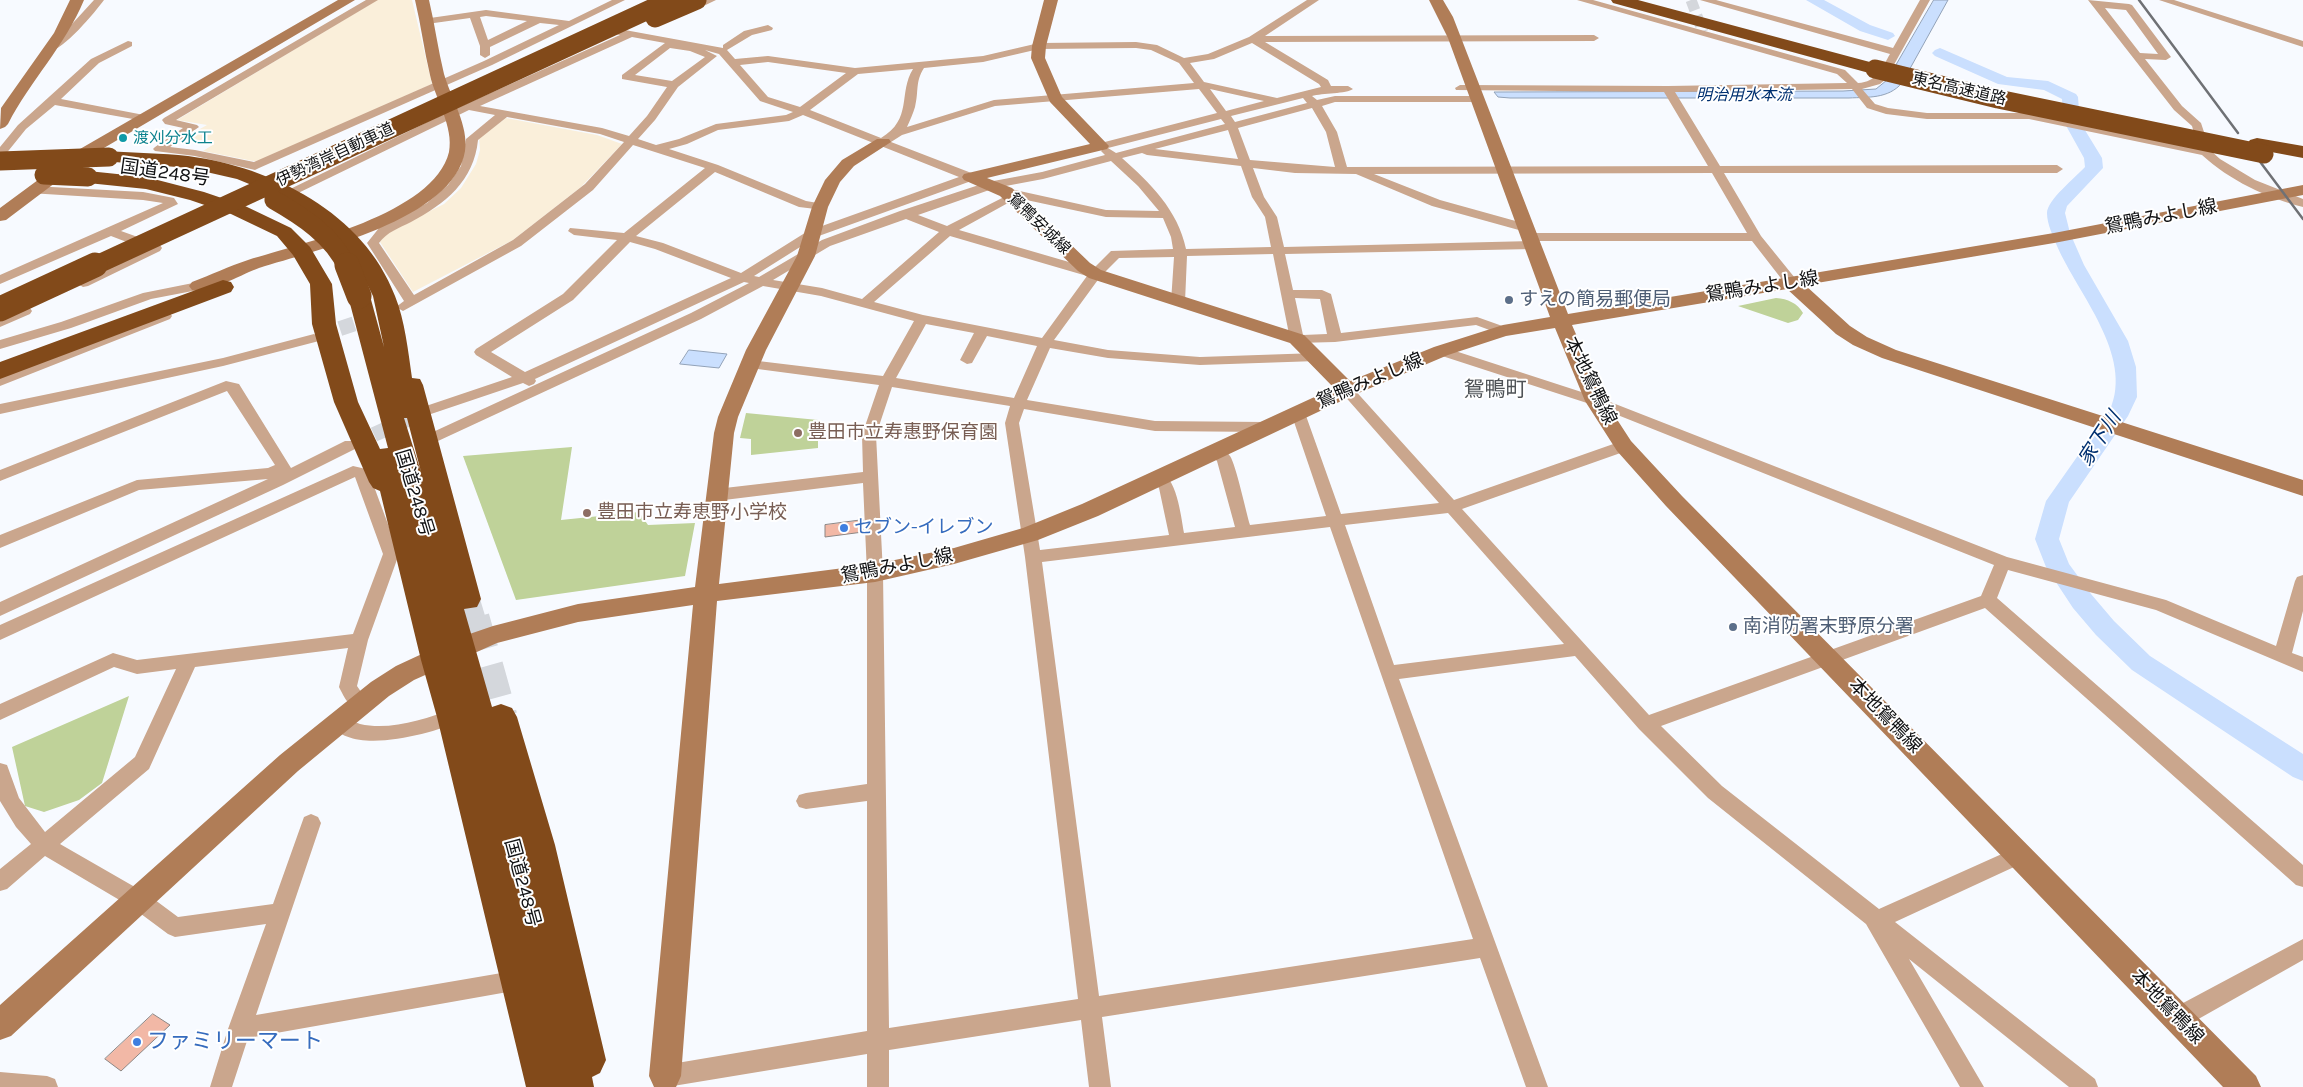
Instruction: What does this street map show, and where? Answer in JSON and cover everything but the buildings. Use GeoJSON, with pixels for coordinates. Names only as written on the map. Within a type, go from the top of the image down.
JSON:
{"type":"FeatureCollection","features":[{"type":"Feature","properties":{"kind":"highway"},"geometry":{"type":"LineString","coordinates":[[425,101],[627,0]]}},
{"type":"Feature","properties":{"kind":"highway","name":"伊勢湾岸自動車道"},"geometry":{"type":"LineString","coordinates":[[0,292],[648,0]]}},
{"type":"Feature","properties":{"kind":"highway","name":"伊勢湾岸自動車道"},"geometry":{"type":"LineString","coordinates":[[0,309],[670,0]]}},
{"type":"Feature","properties":{"kind":"highway"},"geometry":{"type":"LineString","coordinates":[[195,220],[696,0]]}},
{"type":"Feature","properties":{"kind":"highway"},"geometry":{"type":"LineString","coordinates":[[1609,0],[1754,38]]}},
{"type":"Feature","properties":{"kind":"highway","name":"東名高速道路"},"geometry":{"type":"LineString","coordinates":[[1619,0],[1754,38],[1882,60],[2008,101],[2261,149],[2303,152]]}},
{"type":"Feature","properties":{"kind":"highway","name":"東名高速道路"},"geometry":{"type":"LineString","coordinates":[[1644,0],[1882,60],[2261,149],[2303,161]]}},
{"type":"Feature","properties":{"kind":"highway"},"geometry":{"type":"LineString","coordinates":[[1674,0],[1882,60]]}},
{"type":"Feature","properties":{"kind":"highway"},"geometry":{"type":"LineString","coordinates":[[0,162],[23,174],[189,162],[227,170],[275,200],[347,236],[365,259],[384,296],[396,347],[406,421],[399,441]]}},
{"type":"Feature","properties":{"kind":"highway","name":"国道248号"},"geometry":{"type":"LineString","coordinates":[[0,162],[98,168],[162,177],[233,194],[275,200],[296,226],[314,242],[327,260],[351,299],[399,441],[449,653],[575,1087]]}},
{"type":"Feature","properties":{"kind":"highway"},"geometry":{"type":"LineString","coordinates":[[98,168],[198,196],[238,210],[284,232],[302,252],[321,284],[324,324],[344,394],[399,441],[467,599]]}},
{"type":"Feature","properties":{"kind":"highway"},"geometry":{"type":"LineString","coordinates":[[0,360],[198,286]]}},
{"type":"Feature","properties":{"kind":"highway"},"geometry":{"type":"LineString","coordinates":[[0,371],[223,287]]}},
{"type":"Feature","properties":{"kind":"highway","name":"国道248号"},"geometry":{"type":"LineString","coordinates":[[399,441],[401,545],[449,653],[453,717],[545,1087]]}},
{"type":"Feature","properties":{"kind":"highway"},"geometry":{"type":"LineString","coordinates":[[501,717],[538,845],[593,1087]]}},
{"type":"Feature","properties":{"kind":"street"},"geometry":{"type":"LineString","coordinates":[[0,124],[10,103],[65,27],[77,0]]}},
{"type":"Feature","properties":{"kind":"street"},"geometry":{"type":"LineString","coordinates":[[51,48],[65,38],[99,0]]}},
{"type":"Feature","properties":{"kind":"street"},"geometry":{"type":"LineString","coordinates":[[0,216],[86,152],[348,0]]}},
{"type":"Feature","properties":{"kind":"street"},"geometry":{"type":"LineString","coordinates":[[373,0],[168,120],[169,122],[193,127],[159,149],[195,152],[255,166],[440,84],[620,0]]}},
{"type":"Feature","properties":{"kind":"street"},"geometry":{"type":"LineString","coordinates":[[0,345],[66,325],[148,296],[198,286],[264,261],[302,252],[347,236],[400,211],[424,196],[449,174],[457,151],[456,132],[440,84],[422,0]]}},
{"type":"Feature","properties":{"kind":"street"},"geometry":{"type":"LineString","coordinates":[[275,200],[450,115],[632,33],[711,0]]}},
{"type":"Feature","properties":{"kind":"street"},"geometry":{"type":"LineString","coordinates":[[1051,0],[1039,46],[1038,58],[1055,99],[1151,194],[1167,214],[1173,224],[1180,252],[1178,302]]}},
{"type":"Feature","properties":{"kind":"street"},"geometry":{"type":"LineString","coordinates":[[1183,61],[1210,57],[1253,39],[1314,0]]}},
{"type":"Feature","properties":{"kind":"street","name":"本地鴛鴨線"},"geometry":{"type":"LineString","coordinates":[[1436,0],[1446,17],[1561,320],[1595,401],[1624,446],[1674,501],[2245,1087]]}},
{"type":"Feature","properties":{"kind":"street"},"geometry":{"type":"LineString","coordinates":[[1582,0],[1842,72],[1864,100],[1873,106],[1901,114],[1927,116],[2012,115],[2051,119],[2206,152]]}},
{"type":"Feature","properties":{"kind":"street"},"geometry":{"type":"LineString","coordinates":[[1705,0],[1882,60]]}},
{"type":"Feature","properties":{"kind":"street"},"geometry":{"type":"LineString","coordinates":[[399,441],[524,378],[742,278],[809,243],[894,203],[1044,175],[1108,152],[1229,120],[1335,99],[1476,94],[1855,88],[1876,82],[1882,77],[1882,60],[1925,0]]}},
{"type":"Feature","properties":{"kind":"street"},"geometry":{"type":"LineString","coordinates":[[2164,0],[2303,44]]}},
{"type":"Feature","properties":{"kind":"street"},"geometry":{"type":"LineString","coordinates":[[2095,2],[2129,7],[2166,57],[2139,56]]}},
{"type":"Feature","properties":{"kind":"street"},"geometry":{"type":"LineString","coordinates":[[2095,2],[2178,108],[2196,125],[2206,152],[2224,170],[2303,203]]}},
{"type":"Feature","properties":{"kind":"street"},"geometry":{"type":"LineString","coordinates":[[2192,3],[2176,2],[2266,30],[2271,34]]}},
{"type":"Feature","properties":{"kind":"street"},"geometry":{"type":"LineString","coordinates":[[427,21],[495,13],[705,45],[723,52],[764,99],[802,111],[883,142],[990,186],[1048,204],[1098,212],[1126,216],[1167,214]]}},
{"type":"Feature","properties":{"kind":"street"},"geometry":{"type":"LineString","coordinates":[[474,14],[485,51],[540,19]]}},
{"type":"Feature","properties":{"kind":"street"},"geometry":{"type":"LineString","coordinates":[[727,47],[748,33],[768,28]]}},
{"type":"Feature","properties":{"kind":"street"},"geometry":{"type":"LineString","coordinates":[[1253,39],[1594,38]]}},
{"type":"Feature","properties":{"kind":"street"},"geometry":{"type":"LineString","coordinates":[[1253,39],[1324,82],[1327,89]]}},
{"type":"Feature","properties":{"kind":"street"},"geometry":{"type":"LineString","coordinates":[[0,162],[22,127],[95,61],[128,44]]}},
{"type":"Feature","properties":{"kind":"street"},"geometry":{"type":"LineString","coordinates":[[506,113],[472,139],[469,163],[454,188],[437,202],[378,234],[372,242],[408,304],[517,242],[589,187],[651,118],[674,86],[694,68],[712,56],[692,48],[668,45],[626,77],[674,86]]}},
{"type":"Feature","properties":{"kind":"street"},"geometry":{"type":"LineString","coordinates":[[732,63],[768,59],[855,71],[983,59],[1039,46],[1145,45],[1183,61],[1229,120],[1240,144],[1258,197],[1271,217],[1297,339],[1334,338],[1477,322],[1503,331]]}},
{"type":"Feature","properties":{"kind":"street"},"geometry":{"type":"LineString","coordinates":[[898,133],[909,110],[913,88],[912,79],[921,64]]}},
{"type":"Feature","properties":{"kind":"street"},"geometry":{"type":"LineString","coordinates":[[656,148],[683,142],[716,127],[789,118],[802,111],[855,71]]}},
{"type":"Feature","properties":{"kind":"street"},"geometry":{"type":"LineString","coordinates":[[1276,102],[1201,85],[981,106],[898,133],[848,163],[833,180],[820,207],[809,243],[750,364],[728,417],[724,433],[706,594],[665,1076],[878,1039],[1090,1009],[1486,948]]}},
{"type":"Feature","properties":{"kind":"street"},"geometry":{"type":"LineString","coordinates":[[1139,151],[1276,102],[1327,89],[1476,94]]}},
{"type":"Feature","properties":{"kind":"street"},"geometry":{"type":"LineString","coordinates":[[1668,90],[1756,237],[1792,283],[1843,330],[1874,348],[1889,354],[2092,418],[2303,488]]}},
{"type":"Feature","properties":{"kind":"street"},"geometry":{"type":"LineString","coordinates":[[1304,94],[1315,103],[1336,139],[1348,171],[1436,203],[1478,213],[1530,237]]}},
{"type":"Feature","properties":{"kind":"street"},"geometry":{"type":"LineString","coordinates":[[53,100],[144,118]]}},
{"type":"Feature","properties":{"kind":"street"},"geometry":{"type":"LineString","coordinates":[[469,107],[602,131],[714,168],[794,200],[820,207]]}},
{"type":"Feature","properties":{"kind":"street"},"geometry":{"type":"LineString","coordinates":[[1108,152],[1139,151],[1245,163],[1348,171],[2057,169]]}},
{"type":"Feature","properties":{"kind":"street","name":"鴛鴨安城線"},"geometry":{"type":"LineString","coordinates":[[1108,152],[1032,164],[990,186],[1084,267],[1095,274],[1297,339],[1317,357],[1347,390]]}},
{"type":"Feature","properties":{"kind":"street"},"geometry":{"type":"LineString","coordinates":[[539,388],[480,352],[568,296],[627,237],[714,168]]}},
{"type":"Feature","properties":{"kind":"street"},"geometry":{"type":"LineString","coordinates":[[0,542],[137,485],[274,477],[399,441],[539,388],[696,316],[759,282],[809,243],[826,244],[990,186]]}},
{"type":"Feature","properties":{"kind":"street"},"geometry":{"type":"LineString","coordinates":[[865,303],[948,231],[990,186]]}},
{"type":"Feature","properties":{"kind":"street"},"geometry":{"type":"LineString","coordinates":[[0,280],[172,204],[170,201],[143,196],[33,190]]}},
{"type":"Feature","properties":{"kind":"street","name":"鴛鴨みよし線"},"geometry":{"type":"LineString","coordinates":[[0,1025],[140,901],[282,770],[339,722],[380,689],[406,673],[449,653],[533,623],[578,612],[875,573],[954,556],[1030,534],[1090,510],[1347,390],[1441,351],[1503,331],[2054,238],[2303,190]]}},
{"type":"Feature","properties":{"kind":"street"},"geometry":{"type":"LineString","coordinates":[[894,203],[906,215],[948,231],[1095,274]]}},
{"type":"Feature","properties":{"kind":"street"},"geometry":{"type":"LineString","coordinates":[[0,323],[156,248],[110,231]]}},
{"type":"Feature","properties":{"kind":"street"},"geometry":{"type":"LineString","coordinates":[[574,231],[627,237],[659,246],[742,278],[789,286],[865,303],[922,319],[1045,344],[1108,354],[1200,361],[1317,357]]}},
{"type":"Feature","properties":{"kind":"street"},"geometry":{"type":"LineString","coordinates":[[1100,1087],[1030,534],[1012,423],[1019,402],[1045,344],[1095,274],[1116,254],[1277,251],[1530,237],[1756,237]]}},
{"type":"Feature","properties":{"kind":"street"},"geometry":{"type":"LineString","coordinates":[[0,381],[175,313],[223,287],[271,269],[302,252]]}},
{"type":"Feature","properties":{"kind":"street"},"geometry":{"type":"LineString","coordinates":[[1287,294],[1322,294],[1326,297],[1334,338]]}},
{"type":"Feature","properties":{"kind":"street"},"geometry":{"type":"LineString","coordinates":[[878,1087],[875,573],[869,435],[886,382],[922,319]]}},
{"type":"Feature","properties":{"kind":"street"},"geometry":{"type":"LineString","coordinates":[[968,360],[982,332]]}},
{"type":"Feature","properties":{"kind":"street"},"geometry":{"type":"LineString","coordinates":[[0,409],[223,362],[314,338]]}},
{"type":"Feature","properties":{"kind":"street"},"geometry":{"type":"LineString","coordinates":[[1441,351],[1595,401],[2003,562],[2160,605],[2303,665]]}},
{"type":"Feature","properties":{"kind":"street"},"geometry":{"type":"LineString","coordinates":[[750,364],[1019,402],[1155,426],[1265,427]]}},
{"type":"Feature","properties":{"kind":"street"},"geometry":{"type":"LineString","coordinates":[[0,476],[226,386],[234,387],[284,467],[274,477],[232,503],[0,609]]}},
{"type":"Feature","properties":{"kind":"street"},"geometry":{"type":"LineString","coordinates":[[1347,390],[1646,724],[1715,792],[2087,1087]]}},
{"type":"Feature","properties":{"kind":"street"},"geometry":{"type":"LineString","coordinates":[[1298,413],[1388,673],[1537,1087]]}},
{"type":"Feature","properties":{"kind":"street"},"geometry":{"type":"LineString","coordinates":[[1033,557],[1450,507],[1624,446]]}},
{"type":"Feature","properties":{"kind":"street"},"geometry":{"type":"LineString","coordinates":[[1215,451],[1224,459],[1244,532]]}},
{"type":"Feature","properties":{"kind":"street"},"geometry":{"type":"LineString","coordinates":[[0,633],[354,471],[362,473],[401,545],[359,640],[348,687],[361,706]]}},
{"type":"Feature","properties":{"kind":"street"},"geometry":{"type":"LineString","coordinates":[[716,495],[870,477]]}},
{"type":"Feature","properties":{"kind":"street"},"geometry":{"type":"LineString","coordinates":[[1158,477],[1166,486],[1178,540]]}},
{"type":"Feature","properties":{"kind":"street"},"geometry":{"type":"LineString","coordinates":[[232,503],[244,520]]}},
{"type":"Feature","properties":{"kind":"street"},"geometry":{"type":"LineString","coordinates":[[1646,724],[1988,600],[2003,562]]}},
{"type":"Feature","properties":{"kind":"street"},"geometry":{"type":"LineString","coordinates":[[2282,656],[2303,581]]}},
{"type":"Feature","properties":{"kind":"street"},"geometry":{"type":"LineString","coordinates":[[1988,600],[2303,878]]}},
{"type":"Feature","properties":{"kind":"street"},"geometry":{"type":"LineString","coordinates":[[0,712],[113,660],[137,667],[359,640]]}},
{"type":"Feature","properties":{"kind":"street"},"geometry":{"type":"LineString","coordinates":[[1388,673],[1578,649]]}},
{"type":"Feature","properties":{"kind":"street"},"geometry":{"type":"LineString","coordinates":[[0,882],[142,763],[189,661]]}},
{"type":"Feature","properties":{"kind":"street"},"geometry":{"type":"LineString","coordinates":[[339,722],[356,731],[368,732],[436,725],[453,717]]}},
{"type":"Feature","properties":{"kind":"street"},"geometry":{"type":"LineString","coordinates":[[0,771],[10,801],[23,821],[44,845],[140,901],[175,927],[282,912]]}},
{"type":"Feature","properties":{"kind":"street"},"geometry":{"type":"LineString","coordinates":[[806,801],[876,791]]}},
{"type":"Feature","properties":{"kind":"street"},"geometry":{"type":"LineString","coordinates":[[221,1087],[311,823]]}},
{"type":"Feature","properties":{"kind":"street"},"geometry":{"type":"LineString","coordinates":[[1875,920],[2020,855]]}},
{"type":"Feature","properties":{"kind":"street"},"geometry":{"type":"LineString","coordinates":[[1875,920],[1973,1087]]}},
{"type":"Feature","properties":{"kind":"street"},"geometry":{"type":"LineString","coordinates":[[2178,1018],[2303,949]]}},
{"type":"Feature","properties":{"kind":"street"},"geometry":{"type":"LineString","coordinates":[[240,1028],[519,980]]}},
{"type":"Feature","properties":{"kind":"street"},"geometry":{"type":"LineString","coordinates":[[0,1083],[46,1087]]}},
{"type":"Feature","properties":{"kind":"shaded area"},"geometry":{"type":"Polygon","coordinates":[[[377,0],[412,0],[432,84],[258,162],[203,151],[214,144],[182,139],[207,125],[177,120],[377,0]]]}},
{"type":"Feature","properties":{"kind":"shaded area"},"geometry":{"type":"Polygon","coordinates":[[[506,118],[597,135],[622,144],[581,187],[513,240],[413,292],[380,242],[386,233],[444,204],[461,188],[476,164],[480,150],[479,138],[506,118]]]}},
{"type":"Feature","properties":{"kind":"green space"},"geometry":{"type":"Polygon","coordinates":[[[1776,298],[1784,299],[1798,307],[1803,313],[1798,320],[1788,323],[1738,306],[1776,298]]]}},
{"type":"Feature","properties":{"kind":"green space"},"geometry":{"type":"Polygon","coordinates":[[[746,413],[818,420],[818,448],[751,455],[751,439],[740,438],[746,413]]]}},
{"type":"Feature","properties":{"kind":"green space"},"geometry":{"type":"Polygon","coordinates":[[[572,447],[561,520],[639,512],[648,525],[695,523],[685,576],[516,600],[463,456],[572,447]]]}},
{"type":"Feature","properties":{"kind":"green space"},"geometry":{"type":"Polygon","coordinates":[[[129,696],[102,783],[79,800],[44,812],[25,806],[12,747],[129,696]]]}},
{"type":"Feature","properties":{"kind":"water","name":"明治用水本流"},"geometry":{"type":"Polygon","coordinates":[[[1934,0],[1948,0],[1902,83],[1884,95],[1849,98],[1510,98],[1498,97],[1494,92],[1843,91],[1876,89],[1887,80],[1934,0]]]}},
{"type":"Feature","properties":{"kind":"water"},"geometry":{"type":"Polygon","coordinates":[[[689,350],[727,354],[719,368],[680,364],[689,350]]]}},
{"type":"Feature","properties":{"kind":"waterway","name":"家下川"},"geometry":{"type":"LineString","coordinates":[[1813,0],[1865,28],[1888,36]]}},
{"type":"Feature","properties":{"kind":"waterway","name":"家下川"},"geometry":{"type":"LineString","coordinates":[[1940,53],[2004,81],[2048,86],[2070,97],[2072,122],[2093,158],[2094,168],[2059,204],[2056,213],[2061,233],[2075,265],[2118,341],[2126,367],[2126,397],[2120,411],[2058,501],[2047,539],[2058,567],[2082,601],[2105,628],[2141,663],[2303,769]]}},
{"type":"Feature","properties":{"kind":"tunnel"},"geometry":{"type":"LineString","coordinates":[[1691,0],[1703,32]]}},
{"type":"Feature","properties":{"kind":"tunnel"},"geometry":{"type":"LineString","coordinates":[[318,336],[375,317]]}},
{"type":"Feature","properties":{"kind":"tunnel"},"geometry":{"type":"LineString","coordinates":[[353,444],[426,411]]}},
{"type":"Feature","properties":{"kind":"tunnel"},"geometry":{"type":"LineString","coordinates":[[467,599],[473,619]]}},
{"type":"Feature","properties":{"kind":"tunnel"},"geometry":{"type":"LineString","coordinates":[[473,618],[501,717]]}},
{"type":"Feature","properties":{"kind":"railway"},"geometry":{"type":"LineString","coordinates":[[2139,0],[2238,133]]}},
{"type":"Feature","properties":{"kind":"railway"},"geometry":{"type":"LineString","coordinates":[[2258,159],[2303,219]]}},
{"type":"Feature","properties":{"kind":"place","name":"渡刈分水工"},"geometry":{"type":"Point","coordinates":[123,138]}},
{"type":"Feature","properties":{"kind":"place","name":"すえの簡易郵便局"},"geometry":{"type":"Point","coordinates":[1509,300]}},
{"type":"Feature","properties":{"kind":"place","name":"豊田市立寿惠野保育園"},"geometry":{"type":"Point","coordinates":[798,433]}},
{"type":"Feature","properties":{"kind":"place","name":"豊田市立寿恵野小学校"},"geometry":{"type":"Point","coordinates":[587,513]}},
{"type":"Feature","properties":{"kind":"place","name":"セブン-イレブン"},"geometry":{"type":"Point","coordinates":[844,528]}},
{"type":"Feature","properties":{"kind":"place","name":"南消防署末野原分署"},"geometry":{"type":"Point","coordinates":[1733,627]}},
{"type":"Feature","properties":{"kind":"place","name":"ファミリーマート"},"geometry":{"type":"Point","coordinates":[137,1042]}},
{"type":"Feature","properties":{"kind":"district","name":"鴛鴨町"},"geometry":{"type":"Point","coordinates":[1495,390]}}]}
